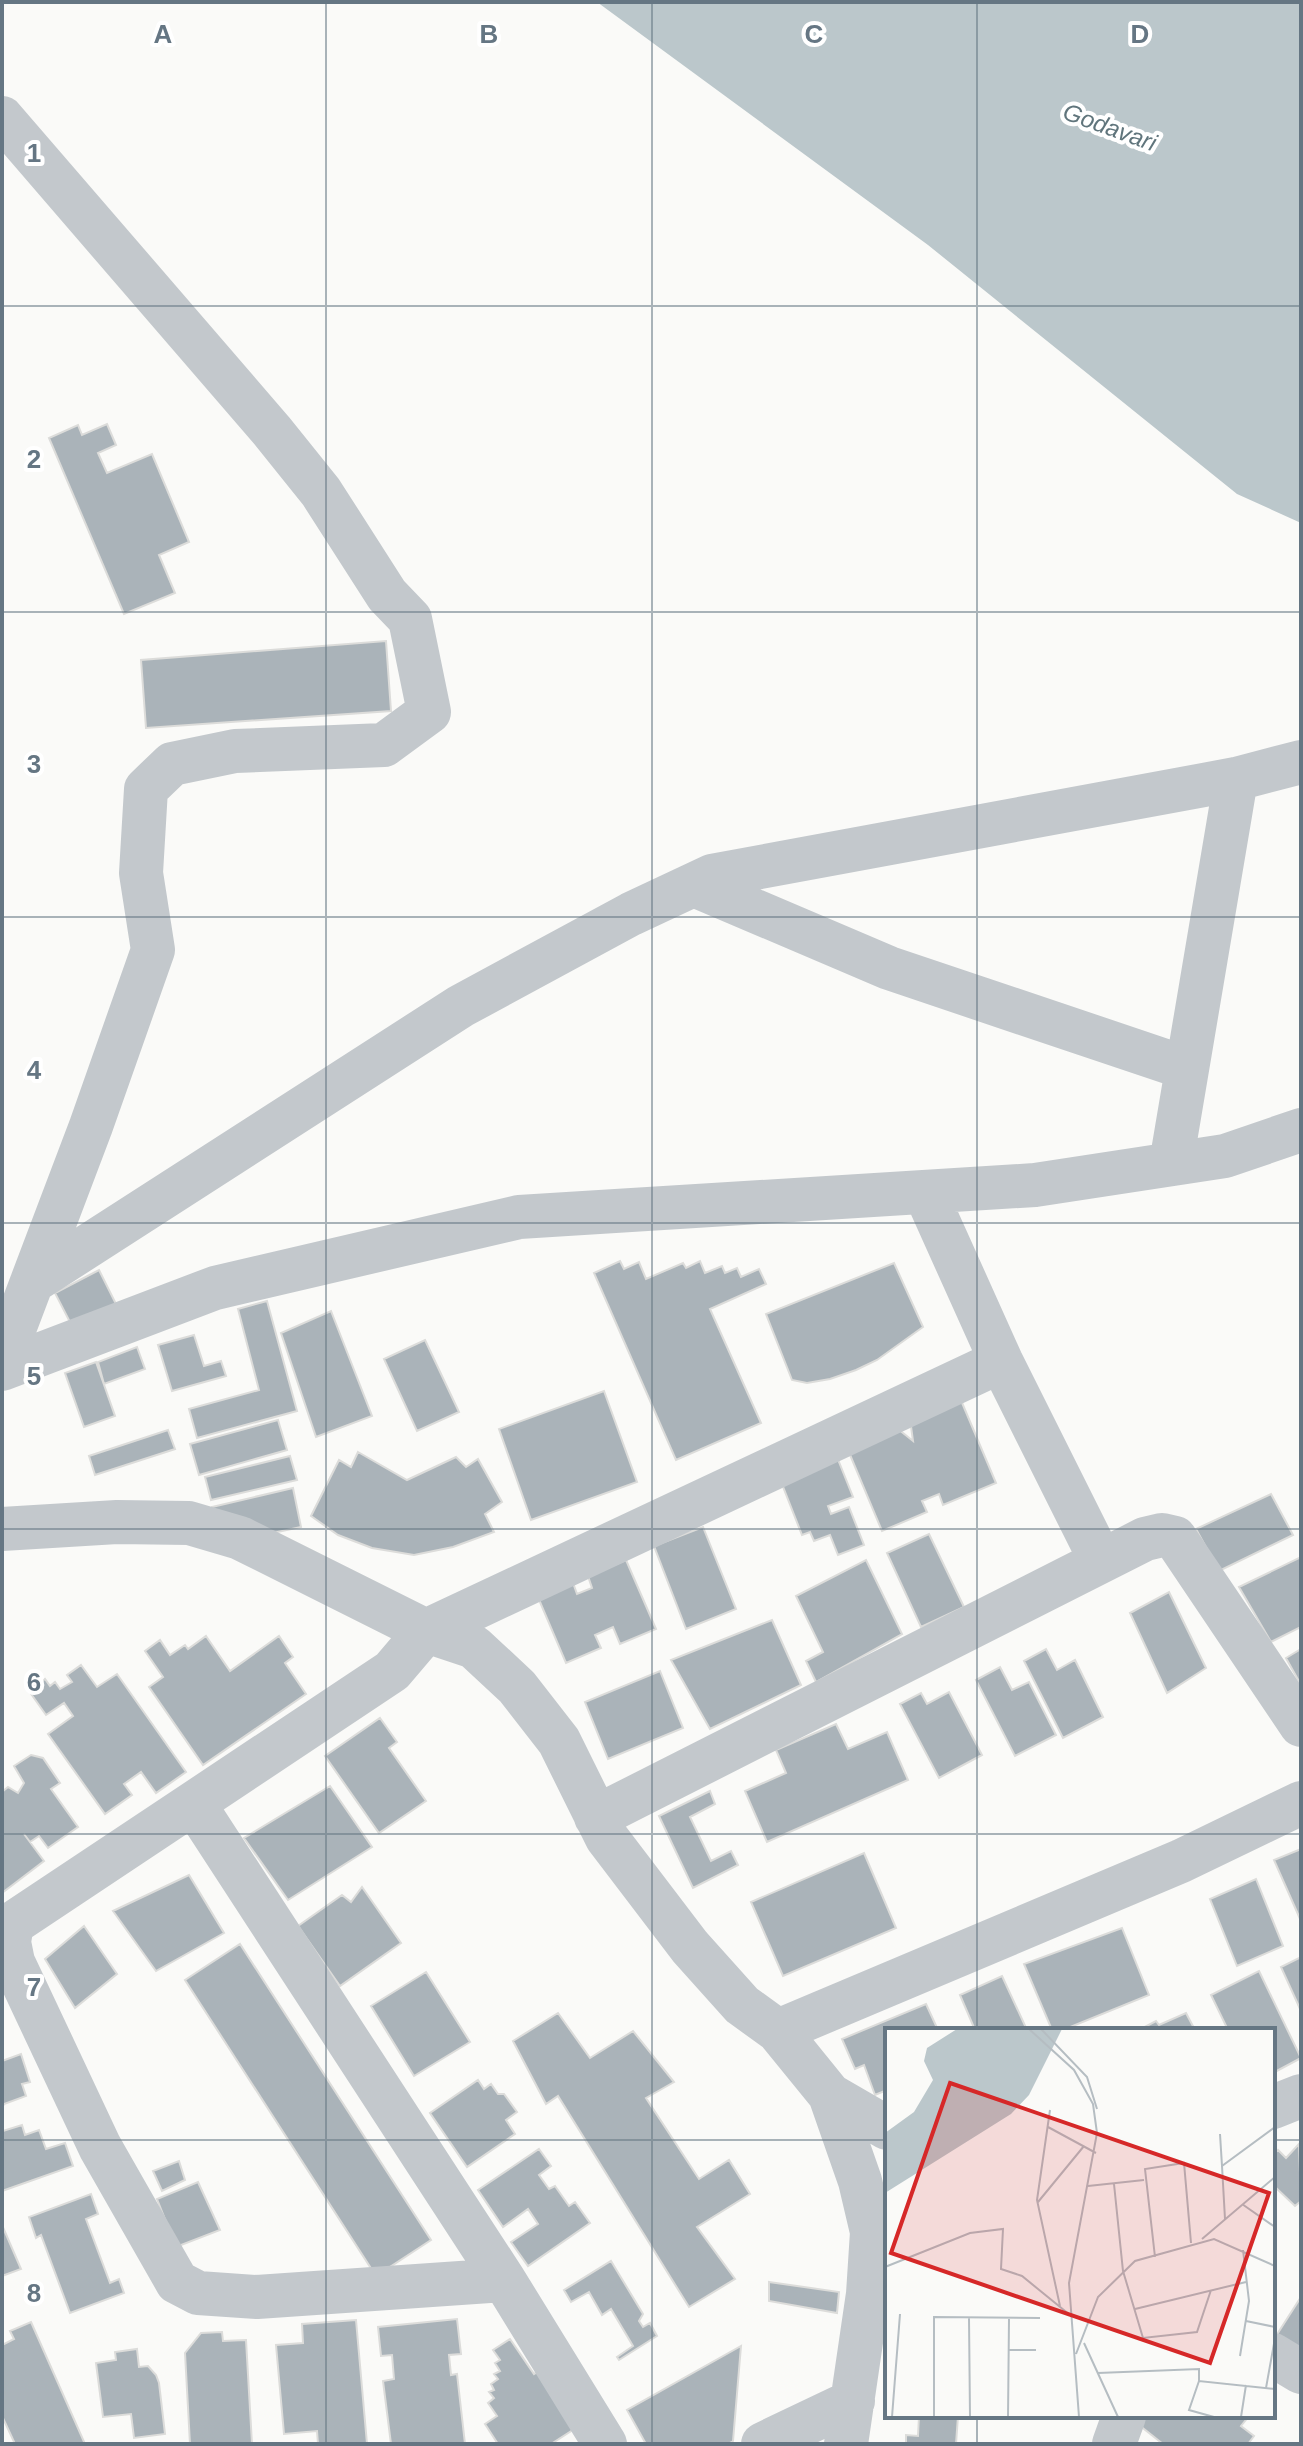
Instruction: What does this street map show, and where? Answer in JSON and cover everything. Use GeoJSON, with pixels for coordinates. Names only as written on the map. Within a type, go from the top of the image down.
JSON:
{"type":"FeatureCollection","features":[{"type":"Feature","properties":{"kind":"street"},"geometry":{"type":"LineString","coordinates":[[2,118],[321,492],[387,595],[410,619],[429,712],[384,745],[235,751],[172,764],[146,789],[141,873],[153,950],[2,1361]]}},
{"type":"Feature","properties":{"kind":"street"},"geometry":{"type":"LineString","coordinates":[[32,1282],[461,1006],[631,914],[712,876],[1236,779],[1301,762]]}},
{"type":"Feature","properties":{"kind":"street"},"geometry":{"type":"LineString","coordinates":[[1171,1164],[1236,779]]}},
{"type":"Feature","properties":{"kind":"street"},"geometry":{"type":"LineString","coordinates":[[694,885],[889,968],[1186,1068]]}},
{"type":"Feature","properties":{"kind":"street"},"geometry":{"type":"LineString","coordinates":[[2,1369],[215,1288],[519,1217],[1035,1185],[1225,1156],[1301,1130]]}},
{"type":"Feature","properties":{"kind":"street"},"geometry":{"type":"LineString","coordinates":[[925,1192],[1001,1361],[1101,1561]]}},
{"type":"Feature","properties":{"kind":"street"},"geometry":{"type":"LineString","coordinates":[[504,2280],[257,2297],[198,2293],[177,2282],[100,2147],[70,2087],[13,1962],[9,1942],[12,1924],[392,1671],[426,1631],[1001,1361]]}},
{"type":"Feature","properties":{"kind":"street"},"geometry":{"type":"LineString","coordinates":[[2,1529],[117,1522],[189,1523],[240,1538],[426,1631],[474,1647],[517,1687],[559,1741],[607,1838],[690,1947],[742,2005],[778,2031],[830,2095],[860,2181],[872,2232],[868,2294],[846,2444]]}},
{"type":"Feature","properties":{"kind":"street"},"geometry":{"type":"LineString","coordinates":[[596,1817],[1145,1539],[1162,1535],[1175,1538],[1301,1725]]}},
{"type":"Feature","properties":{"kind":"street"},"geometry":{"type":"LineString","coordinates":[[778,2031],[1181,1861],[1301,1803]]}},
{"type":"Feature","properties":{"kind":"street"},"geometry":{"type":"LineString","coordinates":[[194,1804],[504,2280],[605,2444]]}},
{"type":"Feature","properties":{"kind":"street"},"geometry":{"type":"LineString","coordinates":[[830,2095],[885,2127]]}},
{"type":"Feature","properties":{"kind":"street"},"geometry":{"type":"LineString","coordinates":[[1275,2106],[1301,2096]]}},
{"type":"Feature","properties":{"kind":"street"},"geometry":{"type":"LineString","coordinates":[[1275,2356],[1301,2372]]}},
{"type":"Feature","properties":{"kind":"street"},"geometry":{"type":"LineString","coordinates":[[763,2444],[853,2401]]}},
{"type":"Feature","properties":{"kind":"street"},"geometry":{"type":"LineString","coordinates":[[1114,2444],[1123,2418]]}},
{"type":"Feature","properties":{"kind":"water","name":"Godavari"},"geometry":{"type":"Polygon","coordinates":[[[597,2],[1301,2],[1301,523],[1237,494],[928,245],[597,2]]]}},
{"type":"Feature","properties":{"kind":"building"},"geometry":{"type":"Polygon","coordinates":[[[107,424],[116,445],[98,453],[107,473],[152,454],[189,542],[159,555],[175,593],[124,614],[49,438],[78,425],[82,435],[107,424]]]}},
{"type":"Feature","properties":{"kind":"building"},"geometry":{"type":"Polygon","coordinates":[[[386,641],[391,711],[146,728],[141,660],[386,641]]]}},
{"type":"Feature","properties":{"kind":"building"},"geometry":{"type":"Polygon","coordinates":[[[620,1261],[624,1269],[639,1262],[646,1279],[683,1263],[686,1268],[700,1261],[705,1273],[722,1266],[725,1273],[737,1268],[741,1277],[759,1269],[766,1284],[710,1309],[761,1423],[676,1460],[594,1273],[620,1261]]]}},
{"type":"Feature","properties":{"kind":"building"},"geometry":{"type":"Polygon","coordinates":[[[894,1263],[923,1327],[877,1360],[856,1370],[807,1383],[792,1380],[766,1314],[894,1263]]]}},
{"type":"Feature","properties":{"kind":"building"},"geometry":{"type":"Polygon","coordinates":[[[99,1270],[117,1306],[73,1328],[55,1293],[99,1270]]]}},
{"type":"Feature","properties":{"kind":"building"},"geometry":{"type":"Polygon","coordinates":[[[267,1301],[297,1411],[197,1438],[189,1409],[259,1390],[238,1309],[267,1301]]]}},
{"type":"Feature","properties":{"kind":"building"},"geometry":{"type":"Polygon","coordinates":[[[331,1311],[372,1416],[316,1437],[281,1333],[331,1311]]]}},
{"type":"Feature","properties":{"kind":"building"},"geometry":{"type":"Polygon","coordinates":[[[194,1335],[204,1366],[221,1361],[226,1376],[172,1391],[158,1345],[194,1335]]]}},
{"type":"Feature","properties":{"kind":"building"},"geometry":{"type":"Polygon","coordinates":[[[425,1340],[459,1412],[417,1431],[384,1359],[425,1340]]]}},
{"type":"Feature","properties":{"kind":"building"},"geometry":{"type":"Polygon","coordinates":[[[137,1347],[145,1369],[104,1384],[98,1362],[137,1347]]]}},
{"type":"Feature","properties":{"kind":"building"},"geometry":{"type":"Polygon","coordinates":[[[96,1362],[115,1416],[84,1427],[65,1373],[96,1362]]]}},
{"type":"Feature","properties":{"kind":"building"},"geometry":{"type":"Polygon","coordinates":[[[604,1391],[637,1482],[531,1520],[499,1429],[604,1391]]]}},
{"type":"Feature","properties":{"kind":"building"},"geometry":{"type":"Polygon","coordinates":[[[960,1398],[996,1483],[943,1505],[939,1494],[922,1501],[927,1512],[882,1531],[848,1450],[898,1429],[913,1441],[910,1419],[960,1398]]]}},
{"type":"Feature","properties":{"kind":"building"},"geometry":{"type":"Polygon","coordinates":[[[278,1420],[287,1450],[199,1475],[190,1444],[278,1420]]]}},
{"type":"Feature","properties":{"kind":"building"},"geometry":{"type":"Polygon","coordinates":[[[168,1430],[175,1449],[95,1475],[89,1456],[168,1430]]]}},
{"type":"Feature","properties":{"kind":"building"},"geometry":{"type":"Polygon","coordinates":[[[358,1452],[407,1480],[456,1457],[466,1467],[478,1459],[502,1502],[485,1514],[494,1532],[453,1547],[414,1555],[372,1548],[338,1535],[311,1516],[339,1460],[351,1467],[358,1452]]]}},
{"type":"Feature","properties":{"kind":"building"},"geometry":{"type":"Polygon","coordinates":[[[290,1456],[297,1480],[211,1500],[205,1477],[290,1456]]]}},
{"type":"Feature","properties":{"kind":"building"},"geometry":{"type":"Polygon","coordinates":[[[837,1457],[853,1497],[828,1506],[831,1514],[849,1507],[864,1545],[838,1555],[830,1535],[814,1541],[810,1532],[802,1535],[780,1479],[837,1457]]]}},
{"type":"Feature","properties":{"kind":"building"},"geometry":{"type":"Polygon","coordinates":[[[293,1488],[301,1527],[249,1538],[215,1519],[212,1507],[293,1488]]]}},
{"type":"Feature","properties":{"kind":"building"},"geometry":{"type":"Polygon","coordinates":[[[1271,1494],[1293,1535],[1219,1571],[1196,1529],[1271,1494]]]}},
{"type":"Feature","properties":{"kind":"building"},"geometry":{"type":"Polygon","coordinates":[[[703,1527],[736,1609],[686,1629],[654,1546],[703,1527]]]}},
{"type":"Feature","properties":{"kind":"building"},"geometry":{"type":"Polygon","coordinates":[[[929,1534],[964,1607],[921,1627],[887,1553],[929,1534]]]}},
{"type":"Feature","properties":{"kind":"building"},"geometry":{"type":"Polygon","coordinates":[[[1301,1557],[1301,1627],[1271,1642],[1239,1587],[1301,1557]]]}},
{"type":"Feature","properties":{"kind":"building"},"geometry":{"type":"Polygon","coordinates":[[[626,1560],[656,1629],[620,1644],[613,1627],[595,1635],[601,1648],[566,1663],[537,1595],[572,1580],[577,1594],[592,1588],[588,1576],[626,1560]]]}},
{"type":"Feature","properties":{"kind":"building"},"geometry":{"type":"Polygon","coordinates":[[[866,1560],[902,1634],[816,1682],[806,1661],[823,1652],[796,1596],[866,1560]]]}},
{"type":"Feature","properties":{"kind":"building"},"geometry":{"type":"Polygon","coordinates":[[[1169,1592],[1206,1668],[1167,1693],[1130,1613],[1169,1592]]]}},
{"type":"Feature","properties":{"kind":"building"},"geometry":{"type":"Polygon","coordinates":[[[772,1620],[801,1685],[710,1729],[671,1660],[772,1620]]]}},
{"type":"Feature","properties":{"kind":"building"},"geometry":{"type":"Polygon","coordinates":[[[206,1636],[230,1671],[279,1636],[293,1657],[285,1663],[306,1694],[203,1765],[149,1687],[163,1677],[145,1651],[160,1640],[170,1655],[185,1645],[188,1649],[206,1636]]]}},
{"type":"Feature","properties":{"kind":"building"},"geometry":{"type":"Polygon","coordinates":[[[1046,1649],[1057,1670],[1075,1660],[1103,1717],[1063,1738],[1024,1661],[1046,1649]]]}},
{"type":"Feature","properties":{"kind":"building"},"geometry":{"type":"Polygon","coordinates":[[[1301,1649],[1301,1685],[1286,1658],[1301,1649]]]}},
{"type":"Feature","properties":{"kind":"building"},"geometry":{"type":"Polygon","coordinates":[[[81,1665],[97,1687],[117,1674],[186,1772],[156,1793],[141,1772],[124,1784],[132,1795],[105,1814],[48,1734],[73,1716],[64,1703],[46,1715],[29,1691],[45,1679],[50,1686],[55,1682],[60,1689],[72,1682],[67,1675],[81,1665]]]}},
{"type":"Feature","properties":{"kind":"building"},"geometry":{"type":"Polygon","coordinates":[[[1000,1667],[1012,1690],[1029,1682],[1056,1735],[1015,1756],[976,1680],[1000,1667]]]}},
{"type":"Feature","properties":{"kind":"building"},"geometry":{"type":"Polygon","coordinates":[[[660,1671],[683,1728],[608,1759],[585,1702],[660,1671]]]}},
{"type":"Feature","properties":{"kind":"building"},"geometry":{"type":"Polygon","coordinates":[[[949,1692],[982,1755],[939,1778],[900,1704],[921,1693],[927,1704],[949,1692]]]}},
{"type":"Feature","properties":{"kind":"building"},"geometry":{"type":"Polygon","coordinates":[[[380,1718],[397,1742],[389,1748],[426,1801],[379,1833],[325,1756],[380,1718]]]}},
{"type":"Feature","properties":{"kind":"building"},"geometry":{"type":"Polygon","coordinates":[[[836,1724],[848,1749],[887,1732],[908,1780],[767,1842],[745,1791],[786,1773],[776,1750],[836,1724]]]}},
{"type":"Feature","properties":{"kind":"building"},"geometry":{"type":"Polygon","coordinates":[[[31,1755],[43,1758],[60,1783],[51,1789],[78,1827],[48,1848],[39,1836],[30,1842],[24,1834],[44,1861],[2,1893],[2,1792],[8,1787],[18,1793],[24,1783],[14,1766],[31,1755]]]}},
{"type":"Feature","properties":{"kind":"building"},"geometry":{"type":"Polygon","coordinates":[[[330,1786],[372,1847],[288,1900],[244,1838],[330,1786]]]}},
{"type":"Feature","properties":{"kind":"building"},"geometry":{"type":"Polygon","coordinates":[[[710,1791],[715,1804],[690,1817],[711,1861],[731,1851],[738,1865],[693,1888],[659,1816],[710,1791]]]}},
{"type":"Feature","properties":{"kind":"building"},"geometry":{"type":"Polygon","coordinates":[[[1301,1849],[1301,1921],[1274,1860],[1301,1849]]]}},
{"type":"Feature","properties":{"kind":"building"},"geometry":{"type":"Polygon","coordinates":[[[864,1853],[896,1928],[783,1976],[751,1902],[864,1853]]]}},
{"type":"Feature","properties":{"kind":"building"},"geometry":{"type":"Polygon","coordinates":[[[189,1875],[224,1933],[156,1971],[113,1911],[189,1875]]]}},
{"type":"Feature","properties":{"kind":"building"},"geometry":{"type":"Polygon","coordinates":[[[1256,1879],[1283,1946],[1237,1966],[1210,1899],[1256,1879]]]}},
{"type":"Feature","properties":{"kind":"building"},"geometry":{"type":"Polygon","coordinates":[[[362,1887],[401,1943],[340,1986],[298,1926],[342,1895],[351,1902],[362,1887]]]}},
{"type":"Feature","properties":{"kind":"building"},"geometry":{"type":"Polygon","coordinates":[[[84,1926],[117,1974],[75,2008],[45,1959],[84,1926]]]}},
{"type":"Feature","properties":{"kind":"building"},"geometry":{"type":"Polygon","coordinates":[[[1122,1928],[1149,1995],[1068,2028],[1051,2028],[1024,1964],[1122,1928]]]}},
{"type":"Feature","properties":{"kind":"building"},"geometry":{"type":"Polygon","coordinates":[[[240,1944],[431,2240],[376,2276],[185,1980],[240,1944]]]}},
{"type":"Feature","properties":{"kind":"building"},"geometry":{"type":"Polygon","coordinates":[[[1301,1957],[1301,2011],[1281,1967],[1301,1957]]]}},
{"type":"Feature","properties":{"kind":"building"},"geometry":{"type":"Polygon","coordinates":[[[1259,1971],[1301,2058],[1275,2072],[1275,2028],[1227,2028],[1211,1995],[1259,1971]]]}},
{"type":"Feature","properties":{"kind":"building"},"geometry":{"type":"Polygon","coordinates":[[[426,1972],[470,2042],[414,2076],[371,2006],[426,1972]]]}},
{"type":"Feature","properties":{"kind":"building"},"geometry":{"type":"Polygon","coordinates":[[[1002,1976],[1026,2028],[974,2028],[960,1995],[1002,1976]]]}},
{"type":"Feature","properties":{"kind":"building"},"geometry":{"type":"Polygon","coordinates":[[[926,2004],[937,2028],[885,2028],[885,2091],[875,2095],[864,2065],[855,2069],[842,2039],[926,2004]]]}},
{"type":"Feature","properties":{"kind":"building"},"geometry":{"type":"Polygon","coordinates":[[[558,2013],[590,2058],[633,2031],[674,2082],[646,2098],[699,2179],[729,2160],[750,2194],[697,2227],[735,2279],[689,2307],[558,2096],[546,2104],[513,2041],[558,2013]]]}},
{"type":"Feature","properties":{"kind":"building"},"geometry":{"type":"Polygon","coordinates":[[[1186,2013],[1194,2028],[1143,2028],[1156,2021],[1159,2025],[1186,2013]]]}},
{"type":"Feature","properties":{"kind":"building"},"geometry":{"type":"Polygon","coordinates":[[[21,2054],[30,2082],[22,2084],[26,2096],[4,2104],[2,2108],[2,2061],[21,2054]]]}},
{"type":"Feature","properties":{"kind":"building"},"geometry":{"type":"Polygon","coordinates":[[[478,2080],[484,2089],[491,2084],[498,2094],[504,2094],[517,2112],[506,2120],[515,2134],[467,2167],[430,2113],[478,2080]]]}},
{"type":"Feature","properties":{"kind":"building"},"geometry":{"type":"Polygon","coordinates":[[[22,2125],[25,2135],[39,2130],[46,2149],[65,2143],[73,2166],[2,2191],[2,2127],[3,2131],[22,2125]]]}},
{"type":"Feature","properties":{"kind":"building"},"geometry":{"type":"Polygon","coordinates":[[[1299,2144],[1301,2201],[1295,2206],[1275,2187],[1275,2153],[1278,2150],[1286,2158],[1299,2144]]]}},
{"type":"Feature","properties":{"kind":"building"},"geometry":{"type":"Polygon","coordinates":[[[539,2149],[551,2166],[539,2175],[549,2189],[555,2186],[569,2206],[575,2202],[590,2223],[528,2266],[511,2242],[538,2224],[528,2209],[503,2227],[478,2190],[539,2149]]]}},
{"type":"Feature","properties":{"kind":"building"},"geometry":{"type":"Polygon","coordinates":[[[179,2161],[185,2180],[162,2191],[153,2171],[179,2161]]]}},
{"type":"Feature","properties":{"kind":"building"},"geometry":{"type":"Polygon","coordinates":[[[198,2182],[220,2230],[176,2247],[157,2199],[198,2182]]]}},
{"type":"Feature","properties":{"kind":"building"},"geometry":{"type":"Polygon","coordinates":[[[91,2194],[98,2214],[86,2219],[110,2283],[119,2279],[124,2293],[70,2313],[41,2235],[36,2238],[29,2217],[91,2194]]]}},
{"type":"Feature","properties":{"kind":"building"},"geometry":{"type":"Polygon","coordinates":[[[2,2225],[21,2269],[2,2276],[2,2225]]]}},
{"type":"Feature","properties":{"kind":"building"},"geometry":{"type":"Polygon","coordinates":[[[611,2261],[643,2314],[639,2321],[643,2327],[650,2323],[657,2336],[619,2360],[617,2357],[633,2346],[611,2309],[602,2315],[589,2292],[571,2302],[564,2290],[611,2261]]]}},
{"type":"Feature","properties":{"kind":"building"},"geometry":{"type":"Polygon","coordinates":[[[769,2282],[839,2292],[837,2313],[769,2301],[769,2282]]]}},
{"type":"Feature","properties":{"kind":"building"},"geometry":{"type":"Polygon","coordinates":[[[1301,2297],[1301,2352],[1276,2336],[1301,2297]]]}},
{"type":"Feature","properties":{"kind":"building"},"geometry":{"type":"Polygon","coordinates":[[[457,2319],[461,2354],[449,2355],[451,2375],[457,2374],[465,2444],[391,2444],[383,2381],[394,2379],[392,2355],[381,2356],[378,2327],[457,2319]]]}},
{"type":"Feature","properties":{"kind":"building"},"geometry":{"type":"Polygon","coordinates":[[[356,2320],[367,2444],[318,2444],[317,2431],[284,2434],[276,2345],[303,2343],[302,2324],[356,2320]]]}},
{"type":"Feature","properties":{"kind":"building"},"geometry":{"type":"Polygon","coordinates":[[[31,2322],[85,2444],[15,2444],[2,2416],[2,2345],[14,2339],[10,2331],[31,2322]]]}},
{"type":"Feature","properties":{"kind":"building"},"geometry":{"type":"Polygon","coordinates":[[[222,2332],[223,2341],[246,2340],[252,2444],[190,2444],[185,2353],[201,2333],[222,2332]]]}},
{"type":"Feature","properties":{"kind":"building"},"geometry":{"type":"Polygon","coordinates":[[[510,2339],[534,2374],[540,2370],[579,2426],[551,2444],[498,2444],[485,2424],[497,2416],[488,2403],[494,2398],[489,2392],[494,2390],[491,2384],[498,2379],[494,2374],[500,2371],[495,2363],[500,2360],[493,2350],[510,2339]]]}},
{"type":"Feature","properties":{"kind":"building"},"geometry":{"type":"Polygon","coordinates":[[[741,2346],[733,2441],[728,2444],[646,2444],[627,2410],[741,2346]]]}},
{"type":"Feature","properties":{"kind":"building"},"geometry":{"type":"Polygon","coordinates":[[[137,2349],[139,2367],[148,2366],[159,2383],[165,2434],[134,2438],[131,2414],[103,2417],[96,2363],[116,2360],[115,2352],[137,2349]]]}},
{"type":"Feature","properties":{"kind":"building"},"geometry":{"type":"Polygon","coordinates":[[[919,2418],[958,2418],[956,2444],[906,2443],[906,2435],[918,2436],[919,2418]]]}},
{"type":"Feature","properties":{"kind":"building"},"geometry":{"type":"Polygon","coordinates":[[[1144,2418],[1247,2418],[1241,2426],[1254,2436],[1248,2444],[1163,2444],[1139,2425],[1144,2418]]]}}]}
